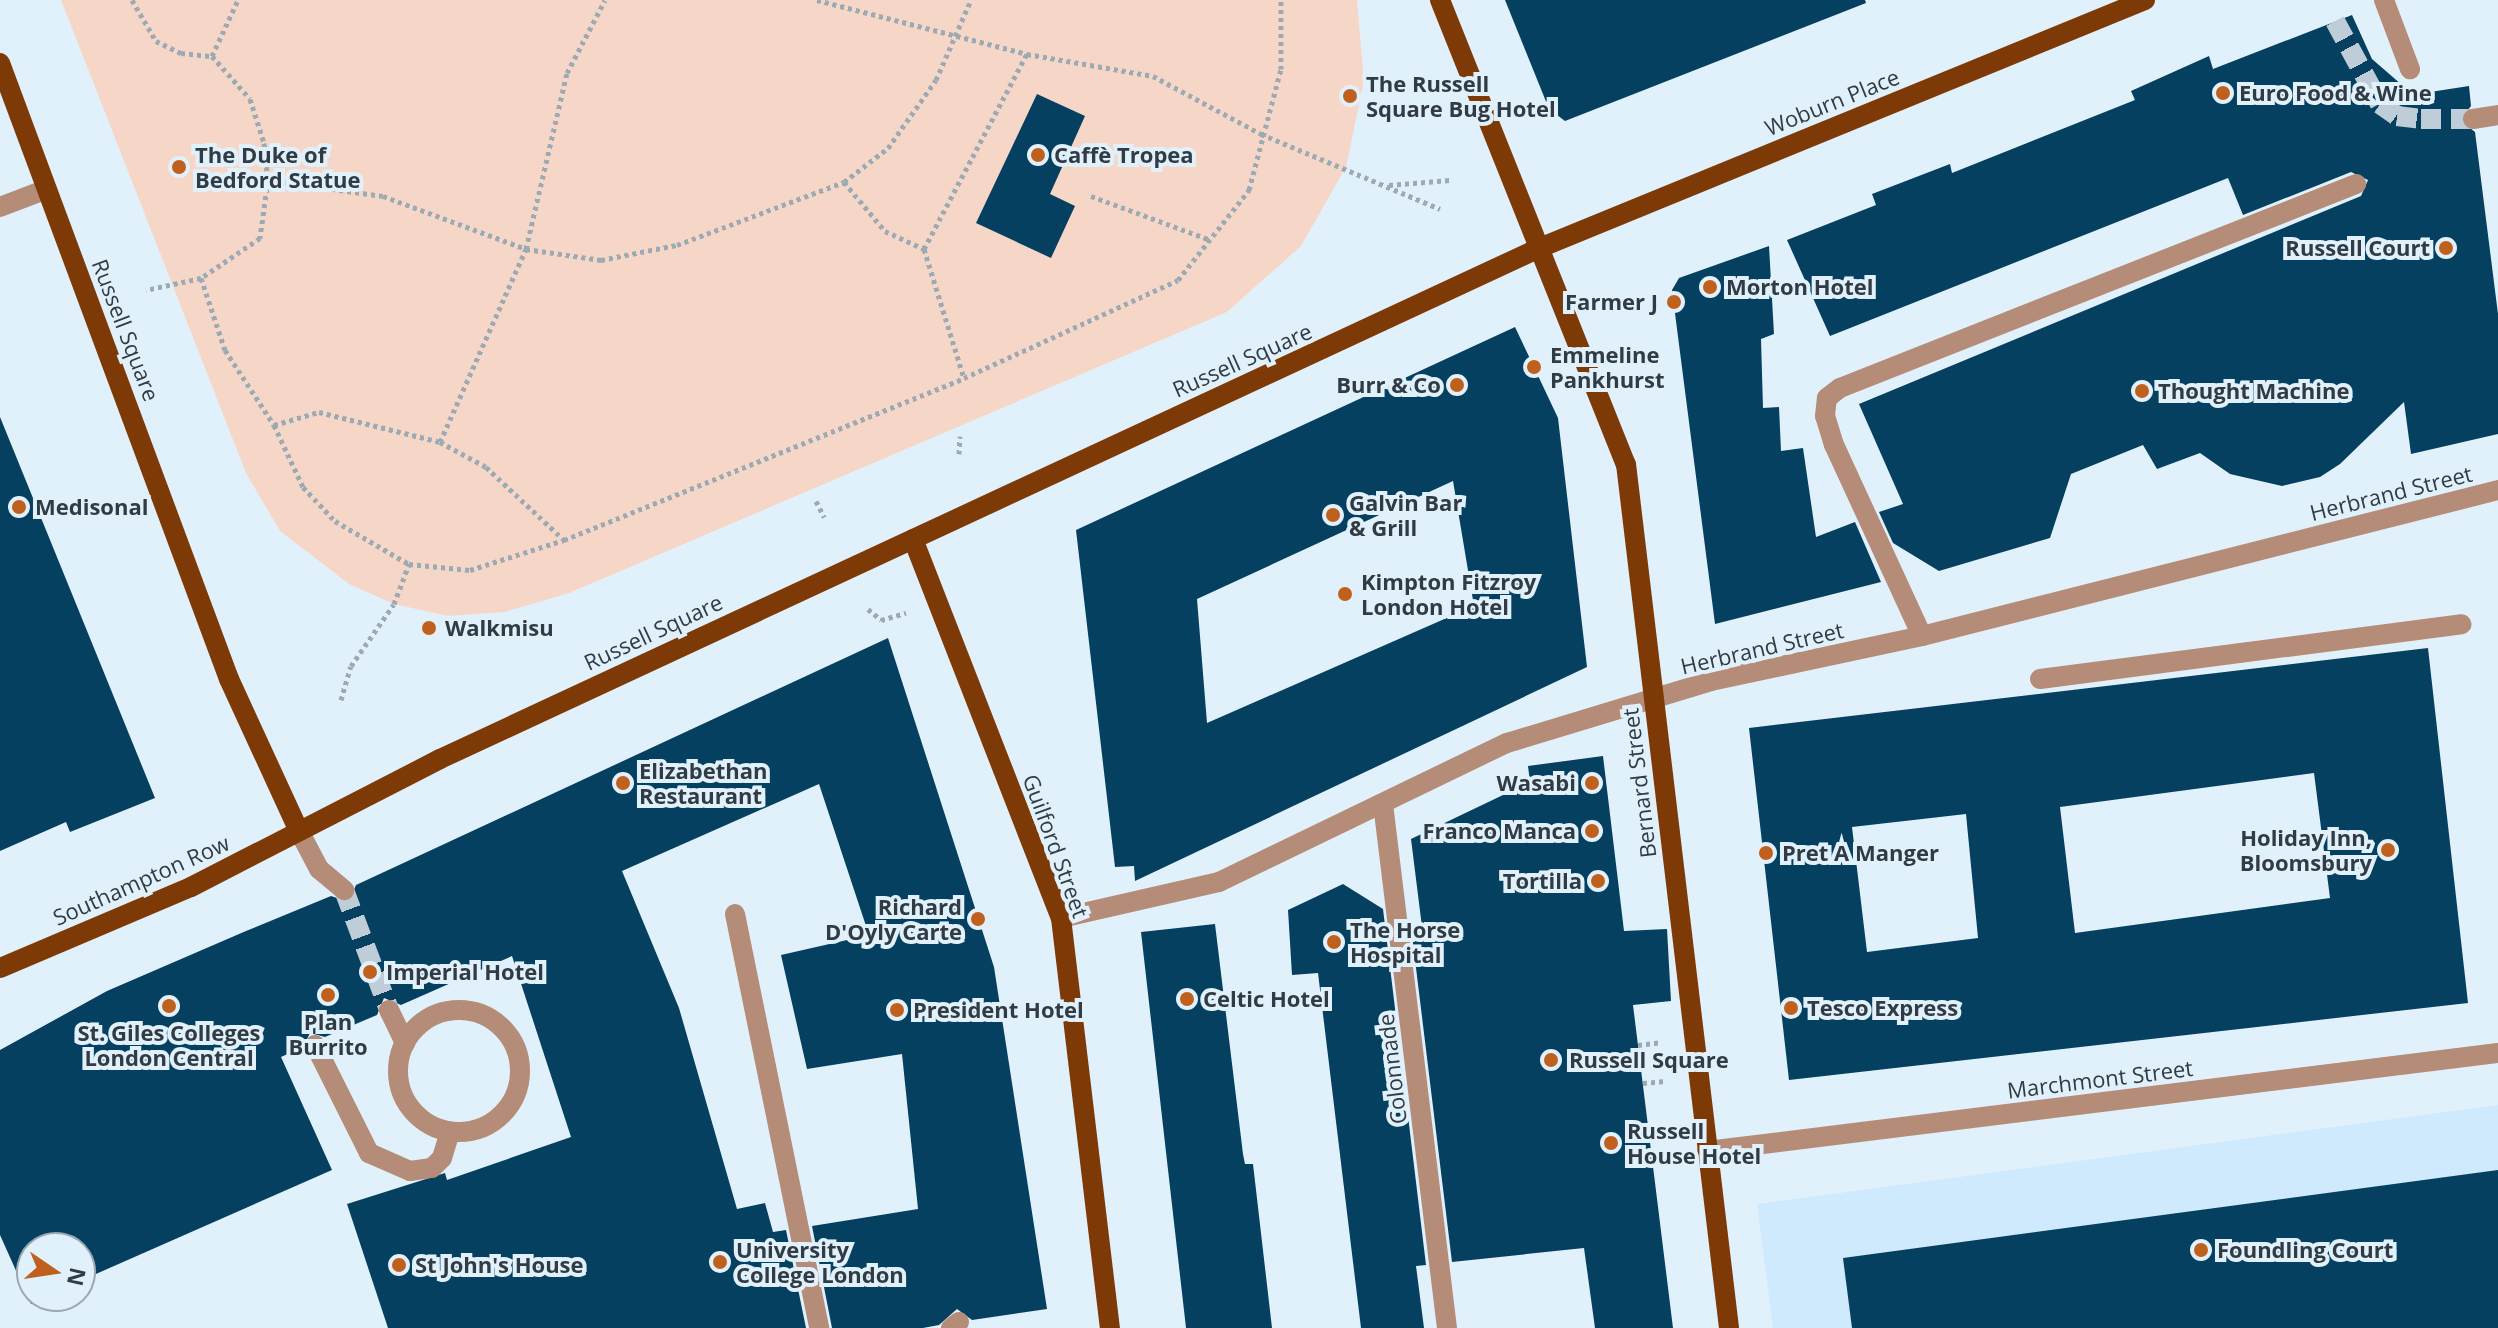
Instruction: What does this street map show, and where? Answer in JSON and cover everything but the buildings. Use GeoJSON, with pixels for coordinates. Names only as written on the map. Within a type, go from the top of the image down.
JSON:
{"type":"FeatureCollection","features":[{"type":"Feature","properties":{"kind":"main road"},"geometry":{"type":"LineString","coordinates":[[1440,0],[1537,249]]}},
{"type":"Feature","properties":{"kind":"main road","name":"Woburn Place"},"geometry":{"type":"LineString","coordinates":[[1537,249],[2145,0]]}},
{"type":"Feature","properties":{"kind":"main road","name":"Russell Square"},"geometry":{"type":"LineString","coordinates":[[0,63],[229,679],[299,831],[466,746],[1537,249]]}},
{"type":"Feature","properties":{"kind":"main road","name":"Bernard Street"},"geometry":{"type":"LineString","coordinates":[[1537,249],[1626,464],[1729,1328]]}},
{"type":"Feature","properties":{"kind":"main road","name":"Guilford Street"},"geometry":{"type":"LineString","coordinates":[[913,539],[1061,918],[1110,1328]]}},
{"type":"Feature","properties":{"kind":"main road","name":"Southampton Row"},"geometry":{"type":"LineString","coordinates":[[0,968],[191,887],[299,831]]}},
{"type":"Feature","properties":{"kind":"street"},"geometry":{"type":"LineString","coordinates":[[2384,0],[2410,69]]}},
{"type":"Feature","properties":{"kind":"street"},"geometry":{"type":"LineString","coordinates":[[2473,119],[2498,115]]}},
{"type":"Feature","properties":{"kind":"street"},"geometry":{"type":"LineString","coordinates":[[1922,636],[1834,445],[1825,416],[1827,398],[1840,388],[2356,184]]}},
{"type":"Feature","properties":{"kind":"street"},"geometry":{"type":"LineString","coordinates":[[0,207],[47,189]]}},
{"type":"Feature","properties":{"kind":"street","name":"Herbrand Street"},"geometry":{"type":"LineString","coordinates":[[1061,918],[1219,882],[1507,743],[1711,681],[1922,636],[2498,490]]}},
{"type":"Feature","properties":{"kind":"street"},"geometry":{"type":"LineString","coordinates":[[2040,679],[2461,624]]}},
{"type":"Feature","properties":{"kind":"street","name":"Colonnade"},"geometry":{"type":"LineString","coordinates":[[1383,804],[1447,1328]]}},
{"type":"Feature","properties":{"kind":"street"},"geometry":{"type":"LineString","coordinates":[[299,831],[319,869],[344,890]]}},
{"type":"Feature","properties":{"kind":"street"},"geometry":{"type":"LineString","coordinates":[[735,914],[819,1328]]}},
{"type":"Feature","properties":{"kind":"street"},"geometry":{"type":"LineString","coordinates":[[389,1010],[405,1043]]}},
{"type":"Feature","properties":{"kind":"street"},"geometry":{"type":"LineString","coordinates":[[454,1010],[475,1012],[509,1035],[521,1073],[506,1112],[480,1128],[450,1132],[416,1115],[404,1099],[398,1081],[405,1043],[426,1021],[454,1010]]}},
{"type":"Feature","properties":{"kind":"street"},"geometry":{"type":"LineString","coordinates":[[315,1045],[356,1131],[379,1160],[410,1171],[432,1168],[442,1158],[450,1132]]}},
{"type":"Feature","properties":{"kind":"street","name":"Marchmont Street"},"geometry":{"type":"LineString","coordinates":[[1707,1151],[2498,1053]]}},
{"type":"Feature","properties":{"kind":"path"},"geometry":{"type":"LineString","coordinates":[[132,0],[156,41],[181,53],[212,56],[250,99],[264,143],[268,180],[260,238],[201,278],[146,290]]}},
{"type":"Feature","properties":{"kind":"path"},"geometry":{"type":"LineString","coordinates":[[212,56],[238,0]]}},
{"type":"Feature","properties":{"kind":"path"},"geometry":{"type":"LineString","coordinates":[[440,442],[526,249],[567,73],[605,0]]}},
{"type":"Feature","properties":{"kind":"path"},"geometry":{"type":"LineString","coordinates":[[817,0],[1027,54],[1153,76],[1261,134],[1440,209]]}},
{"type":"Feature","properties":{"kind":"path"},"geometry":{"type":"LineString","coordinates":[[268,180],[383,196],[526,249],[601,260],[677,245],[844,182],[888,148],[936,80],[971,0]]}},
{"type":"Feature","properties":{"kind":"path"},"geometry":{"type":"LineString","coordinates":[[201,278],[225,350],[274,425],[303,487],[335,521],[409,564],[470,570],[564,540],[964,378],[1178,280],[1249,190],[1261,134],[1281,69],[1281,0]]}},
{"type":"Feature","properties":{"kind":"path"},"geometry":{"type":"LineString","coordinates":[[964,378],[924,249],[1027,54]]}},
{"type":"Feature","properties":{"kind":"path"},"geometry":{"type":"LineString","coordinates":[[1388,185],[1450,180]]}},
{"type":"Feature","properties":{"kind":"path"},"geometry":{"type":"LineString","coordinates":[[844,182],[885,231],[924,249]]}},
{"type":"Feature","properties":{"kind":"path"},"geometry":{"type":"LineString","coordinates":[[1091,196],[1208,239]]}},
{"type":"Feature","properties":{"kind":"path"},"geometry":{"type":"LineString","coordinates":[[274,425],[319,412],[440,442],[486,467],[564,540]]}},
{"type":"Feature","properties":{"kind":"path"},"geometry":{"type":"LineString","coordinates":[[959,454],[960,436]]}},
{"type":"Feature","properties":{"kind":"path"},"geometry":{"type":"LineString","coordinates":[[816,501],[824,517]]}},
{"type":"Feature","properties":{"kind":"path"},"geometry":{"type":"LineString","coordinates":[[341,700],[351,666],[394,604],[409,564]]}},
{"type":"Feature","properties":{"kind":"path"},"geometry":{"type":"LineString","coordinates":[[868,609],[881,620],[915,610]]}},
{"type":"Feature","properties":{"kind":"path"},"geometry":{"type":"LineString","coordinates":[[1638,1045],[1663,1042]]}},
{"type":"Feature","properties":{"kind":"path"},"geometry":{"type":"LineString","coordinates":[[1643,1083],[1668,1081]]}},
{"type":"Feature","properties":{"kind":"shaded area"},"geometry":{"type":"Polygon","coordinates":[[[61,0],[1357,0],[1364,81],[1346,167],[1301,246],[1227,312],[569,593],[505,612],[448,616],[394,604],[349,584],[280,531],[246,473],[61,0]]]}},
{"type":"Feature","properties":{"kind":"shaded area"},"geometry":{"type":"Polygon","coordinates":[[[2498,1105],[2498,1328],[1773,1328],[1757,1204],[2498,1105]]]}},
{"type":"Feature","properties":{"kind":"tunnel"},"geometry":{"type":"LineString","coordinates":[[2335,21],[2380,104],[2397,116],[2473,119]]}},
{"type":"Feature","properties":{"kind":"tunnel"},"geometry":{"type":"LineString","coordinates":[[344,890],[389,1010]]}},
{"type":"Feature","properties":{"kind":"place","name":"Euro Food & Wine"},"geometry":{"type":"Point","coordinates":[2223,93]}},
{"type":"Feature","properties":{"kind":"place","name":"The Russell Square Bug Hotel"},"geometry":{"type":"Point","coordinates":[1350,96]}},
{"type":"Feature","properties":{"kind":"place","name":"Caffè Tropea"},"geometry":{"type":"Point","coordinates":[1038,155]}},
{"type":"Feature","properties":{"kind":"place","name":"The Duke of Bedford Statue"},"geometry":{"type":"Point","coordinates":[179,167]}},
{"type":"Feature","properties":{"kind":"place","name":"Russell Court"},"geometry":{"type":"Point","coordinates":[2446,248]}},
{"type":"Feature","properties":{"kind":"place","name":"Morton Hotel"},"geometry":{"type":"Point","coordinates":[1710,287]}},
{"type":"Feature","properties":{"kind":"place","name":"Farmer J"},"geometry":{"type":"Point","coordinates":[1674,302]}},
{"type":"Feature","properties":{"kind":"place","name":"Emmeline Pankhurst"},"geometry":{"type":"Point","coordinates":[1534,367]}},
{"type":"Feature","properties":{"kind":"place","name":"Burr & Co"},"geometry":{"type":"Point","coordinates":[1457,385]}},
{"type":"Feature","properties":{"kind":"place","name":"Thought Machine"},"geometry":{"type":"Point","coordinates":[2142,391]}},
{"type":"Feature","properties":{"kind":"place","name":"Medisonal"},"geometry":{"type":"Point","coordinates":[19,507]}},
{"type":"Feature","properties":{"kind":"place","name":"Galvin Bar & Grill"},"geometry":{"type":"Point","coordinates":[1333,515]}},
{"type":"Feature","properties":{"kind":"place","name":"Kimpton Fitzroy London Hotel"},"geometry":{"type":"Point","coordinates":[1345,594]}},
{"type":"Feature","properties":{"kind":"place","name":"Walkmisu"},"geometry":{"type":"Point","coordinates":[429,628]}},
{"type":"Feature","properties":{"kind":"place","name":"Elizabethan Restaurant"},"geometry":{"type":"Point","coordinates":[623,783]}},
{"type":"Feature","properties":{"kind":"place","name":"Wasabi"},"geometry":{"type":"Point","coordinates":[1592,783]}},
{"type":"Feature","properties":{"kind":"place","name":"Franco Manca"},"geometry":{"type":"Point","coordinates":[1592,831]}},
{"type":"Feature","properties":{"kind":"place","name":"Holiday Inn, Bloomsbury"},"geometry":{"type":"Point","coordinates":[2388,850]}},
{"type":"Feature","properties":{"kind":"place","name":"Pret A Manger"},"geometry":{"type":"Point","coordinates":[1766,853]}},
{"type":"Feature","properties":{"kind":"place","name":"Tortilla"},"geometry":{"type":"Point","coordinates":[1598,881]}},
{"type":"Feature","properties":{"kind":"place","name":"Richard D'Oyly Carte"},"geometry":{"type":"Point","coordinates":[978,919]}},
{"type":"Feature","properties":{"kind":"place","name":"The Horse Hospital"},"geometry":{"type":"Point","coordinates":[1334,942]}},
{"type":"Feature","properties":{"kind":"place","name":"Imperial Hotel"},"geometry":{"type":"Point","coordinates":[370,972]}},
{"type":"Feature","properties":{"kind":"place","name":"Plan Burrito"},"geometry":{"type":"Point","coordinates":[328,995]}},
{"type":"Feature","properties":{"kind":"place","name":"Celtic Hotel"},"geometry":{"type":"Point","coordinates":[1187,999]}},
{"type":"Feature","properties":{"kind":"place","name":"St. Giles Colleges London Central"},"geometry":{"type":"Point","coordinates":[169,1006]}},
{"type":"Feature","properties":{"kind":"place","name":"Tesco Express"},"geometry":{"type":"Point","coordinates":[1791,1008]}},
{"type":"Feature","properties":{"kind":"place","name":"President Hotel"},"geometry":{"type":"Point","coordinates":[897,1010]}},
{"type":"Feature","properties":{"kind":"place","name":"Russell Square"},"geometry":{"type":"Point","coordinates":[1551,1060]}},
{"type":"Feature","properties":{"kind":"place","name":"Russell House Hotel"},"geometry":{"type":"Point","coordinates":[1611,1143]}},
{"type":"Feature","properties":{"kind":"place","name":"Foundling Court"},"geometry":{"type":"Point","coordinates":[2201,1250]}},
{"type":"Feature","properties":{"kind":"place","name":"University College London"},"geometry":{"type":"Point","coordinates":[720,1262]}},
{"type":"Feature","properties":{"kind":"place","name":"St John's House"},"geometry":{"type":"Point","coordinates":[399,1265]}}]}
